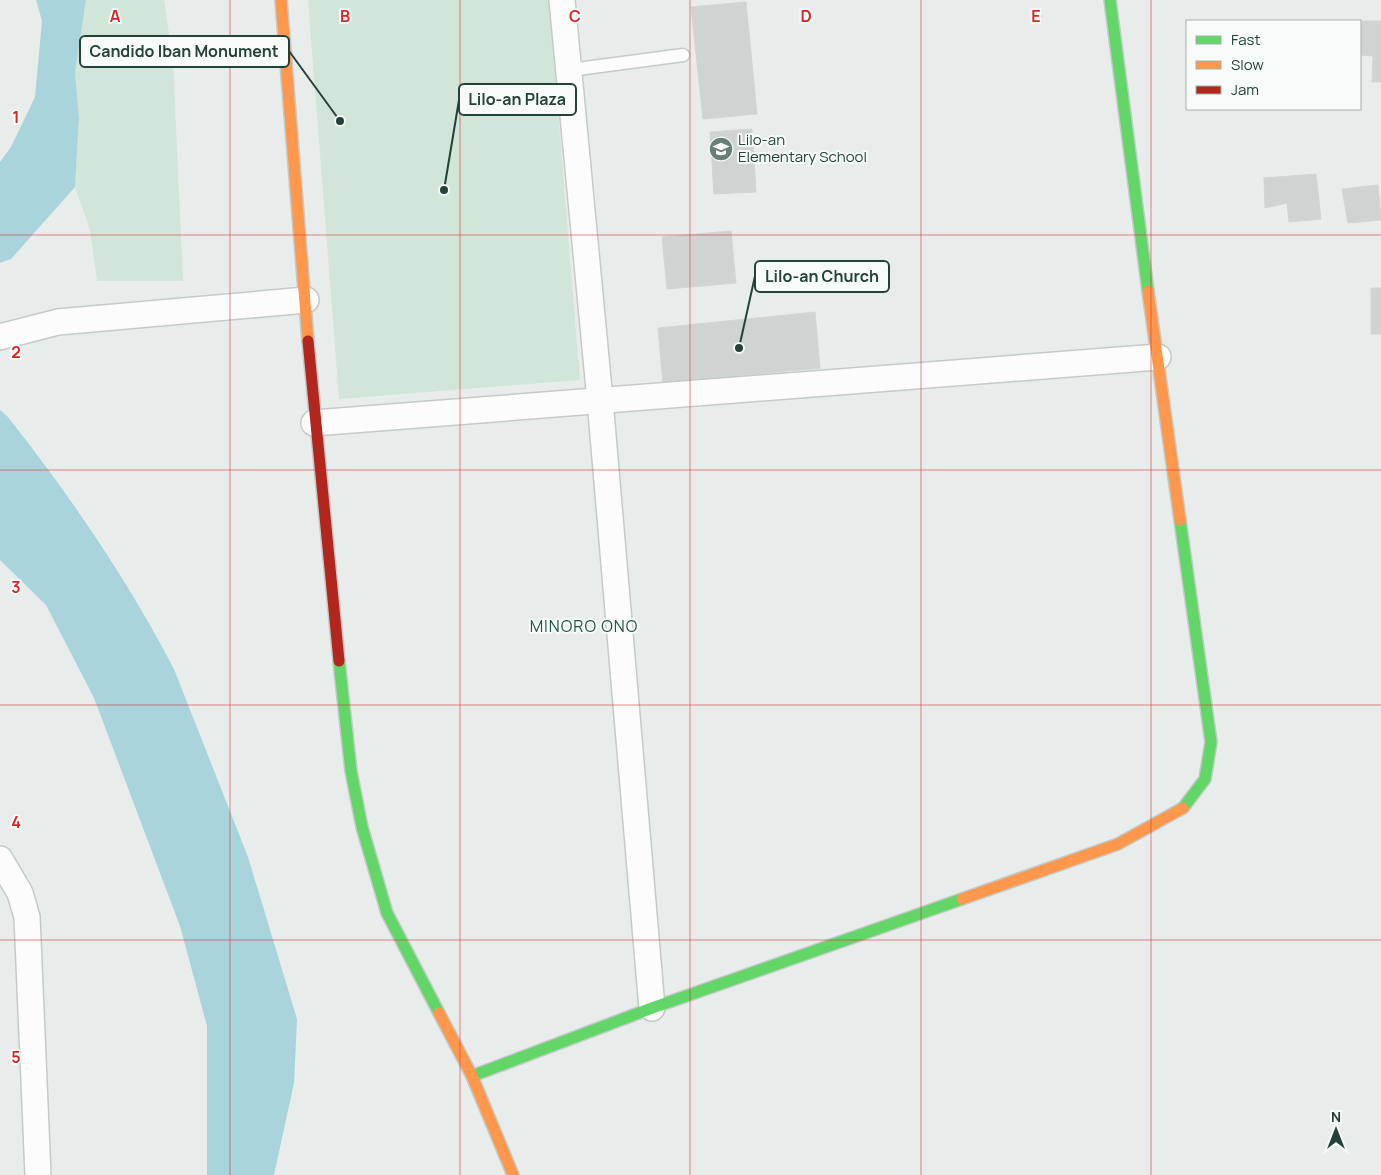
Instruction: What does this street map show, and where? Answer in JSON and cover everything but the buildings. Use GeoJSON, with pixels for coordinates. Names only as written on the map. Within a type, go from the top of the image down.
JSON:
{"type":"FeatureCollection","features":[{"type":"Feature","properties":{"kind":"street"},"geometry":{"type":"LineString","coordinates":[[281,0],[306,300],[314,423],[351,771],[362,827],[388,913],[472,1076],[513,1175]]}},
{"type":"Feature","properties":{"kind":"street"},"geometry":{"type":"LineString","coordinates":[[562,0],[600,400],[652,1008]]}},
{"type":"Feature","properties":{"kind":"street"},"geometry":{"type":"LineString","coordinates":[[472,1076],[652,1008],[1118,844],[1181,810],[1205,779],[1211,742],[1119,80],[1110,0]]}},
{"type":"Feature","properties":{"kind":"street"},"geometry":{"type":"LineString","coordinates":[[0,337],[58,322],[306,300]]}},
{"type":"Feature","properties":{"kind":"street"},"geometry":{"type":"LineString","coordinates":[[314,423],[1158,357]]}},
{"type":"Feature","properties":{"kind":"street"},"geometry":{"type":"LineString","coordinates":[[0,859],[20,893],[27,917],[38,1175]]}},
{"type":"Feature","properties":{"kind":"lane"},"geometry":{"type":"LineString","coordinates":[[570,70],[683,55]]}},
{"type":"Feature","properties":{"kind":"green space"},"geometry":{"type":"Polygon","coordinates":[[[86,0],[164,0],[173,61],[183,281],[97,281],[90,230],[75,187],[79,118],[75,73],[86,0]]]}},
{"type":"Feature","properties":{"kind":"green space"},"geometry":{"type":"Polygon","coordinates":[[[308,0],[549,0],[580,380],[339,399],[308,0]]]}},
{"type":"Feature","properties":{"kind":"water"},"geometry":{"type":"Polygon","coordinates":[[[36,0],[86,0],[75,73],[79,118],[75,187],[11,259],[0,263],[0,162],[11,147],[35,97],[42,21],[36,0]]]}},
{"type":"Feature","properties":{"kind":"water"},"geometry":{"type":"Polygon","coordinates":[[[0,410],[8,417],[76,508],[156,636],[174,669],[248,857],[297,1019],[294,1083],[274,1175],[207,1175],[207,1026],[180,926],[94,698],[46,605],[0,560],[0,410]]]}},
{"type":"Feature","properties":{"kind":"traffic: fast"},"geometry":{"type":"LineString","coordinates":[[1110,0],[1148,291]]}},
{"type":"Feature","properties":{"kind":"traffic: fast"},"geometry":{"type":"LineString","coordinates":[[1180,520],[1211,742],[1205,779],[1183,808]]}},
{"type":"Feature","properties":{"kind":"traffic: fast"},"geometry":{"type":"LineString","coordinates":[[339,661],[351,771],[362,827],[387,913],[439,1013]]}},
{"type":"Feature","properties":{"kind":"traffic: fast"},"geometry":{"type":"LineString","coordinates":[[472,1076],[652,1008],[962,899]]}},
{"type":"Feature","properties":{"kind":"traffic: slow"},"geometry":{"type":"LineString","coordinates":[[281,0],[308,341]]}},
{"type":"Feature","properties":{"kind":"traffic: slow"},"geometry":{"type":"LineString","coordinates":[[1148,291],[1180,520]]}},
{"type":"Feature","properties":{"kind":"traffic: slow"},"geometry":{"type":"LineString","coordinates":[[962,899],[1118,844],[1183,808]]}},
{"type":"Feature","properties":{"kind":"traffic: slow"},"geometry":{"type":"LineString","coordinates":[[439,1013],[472,1076],[513,1175]]}},
{"type":"Feature","properties":{"kind":"traffic: jam"},"geometry":{"type":"LineString","coordinates":[[308,341],[339,661]]}},
{"type":"Feature","properties":{"kind":"place","name":"Candido Iban Monument"},"geometry":{"type":"Point","coordinates":[340,121]}},
{"type":"Feature","properties":{"kind":"place","name":"Lilo-an Elementary School"},"geometry":{"type":"Point","coordinates":[721,149]}},
{"type":"Feature","properties":{"kind":"place","name":"Lilo-an Plaza"},"geometry":{"type":"Point","coordinates":[444,190]}},
{"type":"Feature","properties":{"kind":"place","name":"Lilo-an Church"},"geometry":{"type":"Point","coordinates":[739,348]}},
{"type":"Feature","properties":{"kind":"district","name":"MINORO ONO"},"geometry":{"type":"Point","coordinates":[584,626]}}]}
